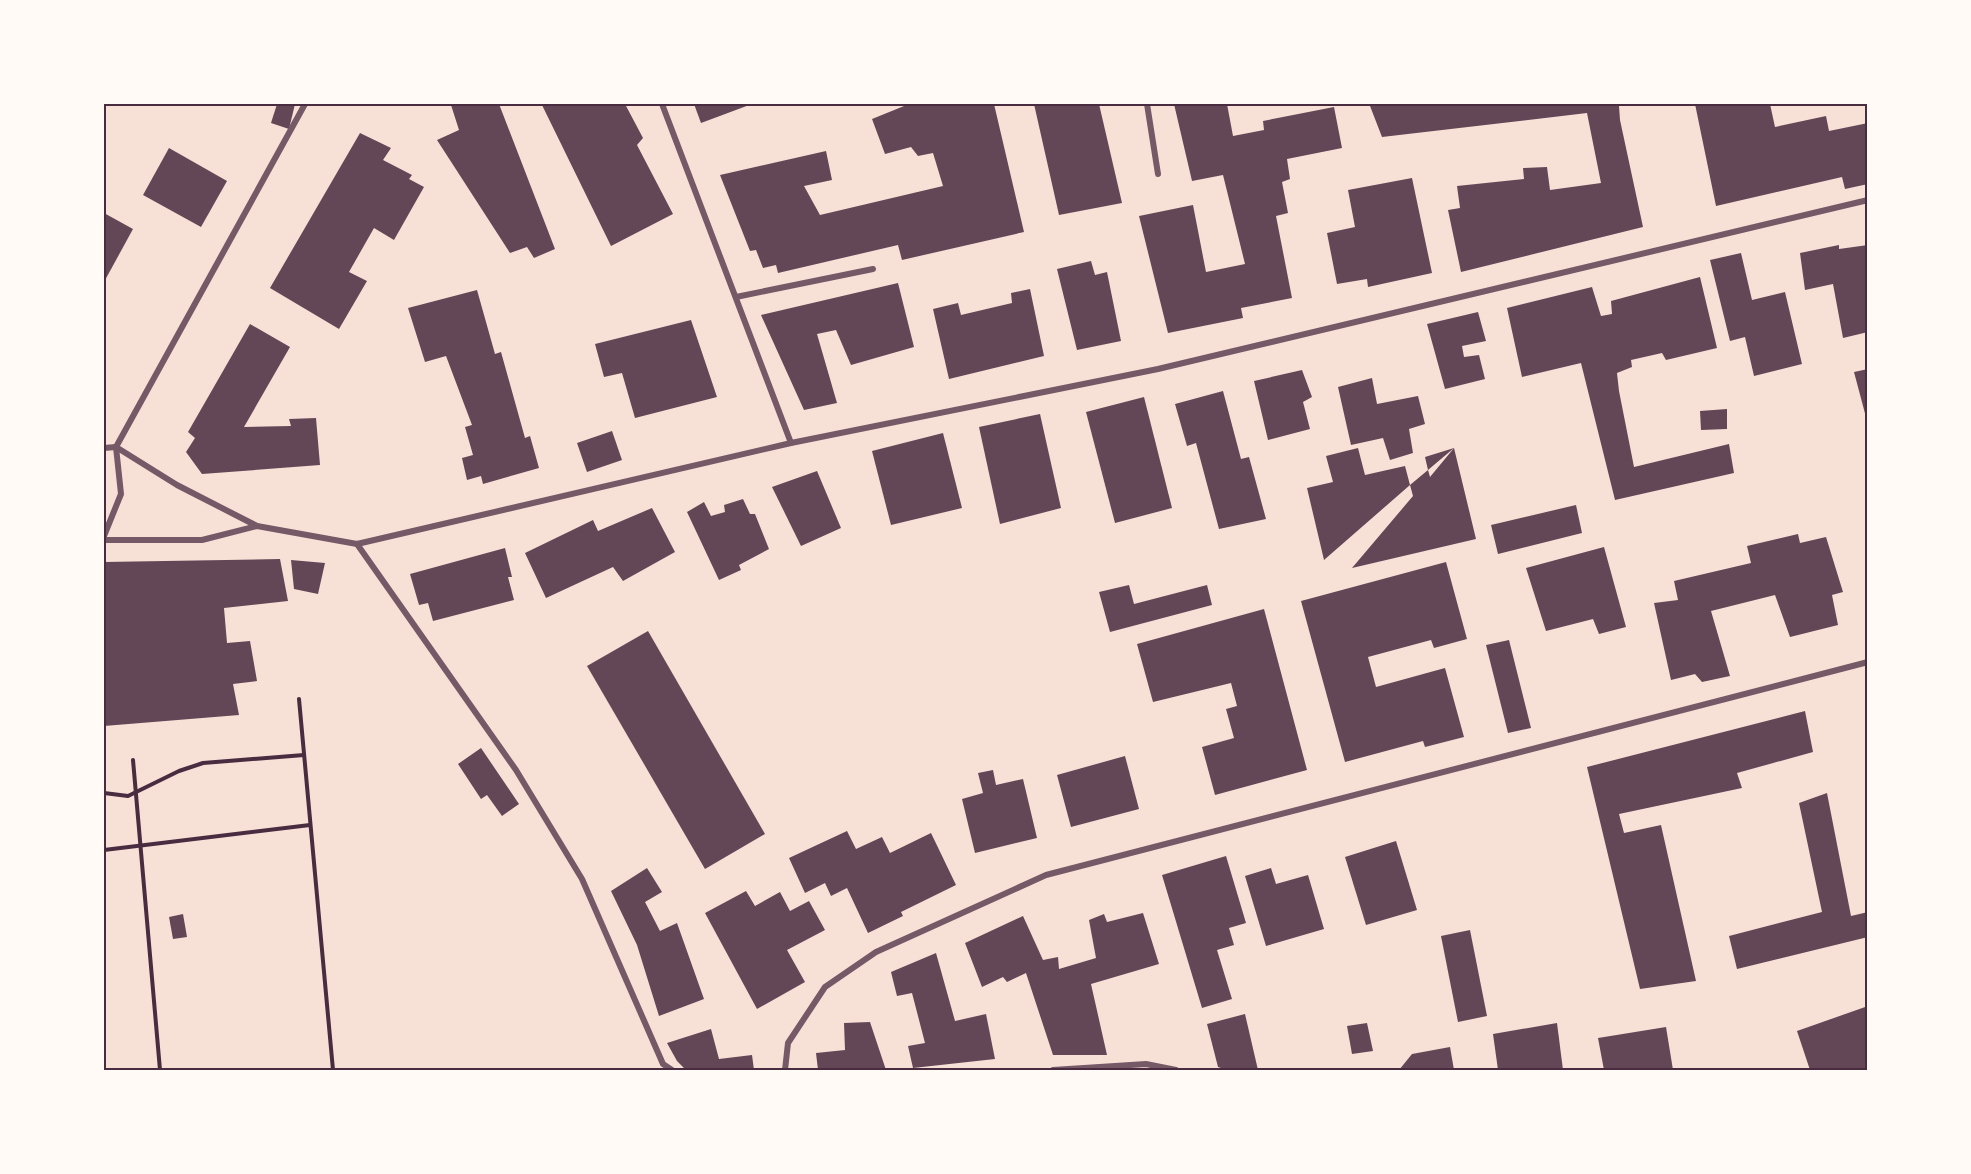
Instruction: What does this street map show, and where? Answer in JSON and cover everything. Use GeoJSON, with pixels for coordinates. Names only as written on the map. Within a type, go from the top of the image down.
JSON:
{"type":"FeatureCollection","features":[{"type":"Feature","properties":{"kind":"street"},"geometry":{"type":"LineString","coordinates":[[104,536],[121,494],[116,447],[305,104]]}},
{"type":"Feature","properties":{"kind":"street"},"geometry":{"type":"LineString","coordinates":[[662,104],[791,443]]}},
{"type":"Feature","properties":{"kind":"street"},"geometry":{"type":"LineString","coordinates":[[1147,104],[1158,174]]}},
{"type":"Feature","properties":{"kind":"street"},"geometry":{"type":"LineString","coordinates":[[104,448],[116,447],[177,485],[257,526],[357,544],[791,443],[1158,369],[1868,200]]}},
{"type":"Feature","properties":{"kind":"street"},"geometry":{"type":"LineString","coordinates":[[736,297],[873,269]]}},
{"type":"Feature","properties":{"kind":"street"},"geometry":{"type":"LineString","coordinates":[[104,540],[202,540],[257,526]]}},
{"type":"Feature","properties":{"kind":"street"},"geometry":{"type":"LineString","coordinates":[[357,544],[516,770],[582,879],[663,1064],[672,1071]]}},
{"type":"Feature","properties":{"kind":"street"},"geometry":{"type":"LineString","coordinates":[[785,1071],[788,1043],[825,987],[876,952],[1046,875],[1868,662]]}},
{"type":"Feature","properties":{"kind":"street"},"geometry":{"type":"LineString","coordinates":[[1053,1071],[1146,1064],[1176,1071]]}},
{"type":"Feature","properties":{"kind":"path"},"geometry":{"type":"LineString","coordinates":[[299,699],[333,1071]]}},
{"type":"Feature","properties":{"kind":"path"},"geometry":{"type":"LineString","coordinates":[[104,793],[128,796],[136,794],[179,771],[203,763],[304,755]]}},
{"type":"Feature","properties":{"kind":"path"},"geometry":{"type":"LineString","coordinates":[[133,760],[160,1071]]}},
{"type":"Feature","properties":{"kind":"path"},"geometry":{"type":"LineString","coordinates":[[104,850],[310,825]]}},
{"type":"Feature","properties":{"kind":"building"},"geometry":{"type":"Polygon","coordinates":[[[277,104],[295,104],[289,129],[271,123],[277,104]]]}},
{"type":"Feature","properties":{"kind":"building"},"geometry":{"type":"Polygon","coordinates":[[[499,104],[555,249],[534,258],[527,247],[510,253],[437,140],[459,130],[451,105],[499,104]]]}},
{"type":"Feature","properties":{"kind":"building"},"geometry":{"type":"Polygon","coordinates":[[[625,104],[643,138],[637,145],[673,214],[611,246],[542,105],[625,104]]]}},
{"type":"Feature","properties":{"kind":"building"},"geometry":{"type":"Polygon","coordinates":[[[694,104],[752,104],[701,123],[694,104]]]}},
{"type":"Feature","properties":{"kind":"building"},"geometry":{"type":"Polygon","coordinates":[[[909,104],[994,104],[1024,232],[902,260],[898,245],[778,273],[776,265],[763,268],[756,250],[750,251],[720,175],[826,151],[832,180],[804,186],[820,215],[943,186],[933,153],[918,156],[911,147],[885,154],[872,119],[909,104]]]}},
{"type":"Feature","properties":{"kind":"building"},"geometry":{"type":"Polygon","coordinates":[[[1034,104],[1099,104],[1122,203],[1059,215],[1034,104]]]}},
{"type":"Feature","properties":{"kind":"building"},"geometry":{"type":"Polygon","coordinates":[[[1174,104],[1227,104],[1233,136],[1264,130],[1263,121],[1334,107],[1342,148],[1287,159],[1290,179],[1282,182],[1288,213],[1276,216],[1292,298],[1241,308],[1243,318],[1168,333],[1139,216],[1193,205],[1206,272],[1245,264],[1223,175],[1192,181],[1174,104]]]}},
{"type":"Feature","properties":{"kind":"building"},"geometry":{"type":"Polygon","coordinates":[[[1374,104],[1629,104],[1619,106],[1620,120],[1643,227],[1461,272],[1448,210],[1460,208],[1457,186],[1524,179],[1523,168],[1547,167],[1550,190],[1601,183],[1587,113],[1382,137],[1370,106],[1374,104]]]}},
{"type":"Feature","properties":{"kind":"building"},"geometry":{"type":"Polygon","coordinates":[[[1695,104],[1770,104],[1775,127],[1826,116],[1829,131],[1868,123],[1868,184],[1845,189],[1842,177],[1716,206],[1695,104]]]}},
{"type":"Feature","properties":{"kind":"building"},"geometry":{"type":"Polygon","coordinates":[[[360,133],[391,148],[383,160],[412,175],[409,179],[424,187],[394,240],[374,228],[349,272],[367,281],[339,329],[270,288],[360,133]]]}},
{"type":"Feature","properties":{"kind":"building"},"geometry":{"type":"Polygon","coordinates":[[[169,148],[227,181],[201,227],[143,195],[169,148]]]}},
{"type":"Feature","properties":{"kind":"building"},"geometry":{"type":"Polygon","coordinates":[[[1412,178],[1432,273],[1368,287],[1367,279],[1337,284],[1327,233],[1355,227],[1348,190],[1412,178]]]}},
{"type":"Feature","properties":{"kind":"building"},"geometry":{"type":"Polygon","coordinates":[[[104,213],[133,229],[104,282],[104,213]]]}},
{"type":"Feature","properties":{"kind":"building"},"geometry":{"type":"Polygon","coordinates":[[[1839,245],[1839,249],[1868,245],[1868,332],[1843,338],[1833,284],[1805,290],[1800,253],[1839,245]]]}},
{"type":"Feature","properties":{"kind":"building"},"geometry":{"type":"Polygon","coordinates":[[[1741,253],[1752,300],[1785,292],[1802,364],[1754,376],[1745,337],[1730,341],[1710,260],[1741,253]]]}},
{"type":"Feature","properties":{"kind":"building"},"geometry":{"type":"Polygon","coordinates":[[[1091,261],[1095,275],[1107,272],[1121,341],[1077,350],[1057,269],[1091,261]]]}},
{"type":"Feature","properties":{"kind":"building"},"geometry":{"type":"Polygon","coordinates":[[[1700,277],[1717,348],[1666,360],[1662,353],[1631,360],[1632,367],[1617,373],[1619,391],[1634,467],[1729,444],[1734,473],[1615,500],[1581,363],[1522,377],[1507,308],[1592,287],[1601,316],[1612,314],[1611,301],[1700,277]]]}},
{"type":"Feature","properties":{"kind":"building"},"geometry":{"type":"Polygon","coordinates":[[[898,283],[914,347],[851,365],[836,330],[817,334],[837,403],[804,410],[761,315],[898,283]]]}},
{"type":"Feature","properties":{"kind":"building"},"geometry":{"type":"Polygon","coordinates":[[[1030,289],[1044,356],[949,379],[933,309],[958,303],[961,315],[1012,303],[1011,293],[1030,289]]]}},
{"type":"Feature","properties":{"kind":"building"},"geometry":{"type":"Polygon","coordinates":[[[477,290],[495,354],[501,352],[525,438],[530,436],[539,468],[483,484],[481,476],[467,480],[462,458],[473,455],[465,427],[472,425],[446,356],[425,362],[408,308],[477,290]]]}},
{"type":"Feature","properties":{"kind":"building"},"geometry":{"type":"Polygon","coordinates":[[[1478,312],[1486,341],[1462,346],[1464,357],[1479,355],[1485,379],[1445,389],[1427,324],[1478,312]]]}},
{"type":"Feature","properties":{"kind":"building"},"geometry":{"type":"Polygon","coordinates":[[[691,320],[717,397],[635,418],[622,373],[604,377],[595,344],[691,320]]]}},
{"type":"Feature","properties":{"kind":"building"},"geometry":{"type":"Polygon","coordinates":[[[250,324],[290,347],[244,427],[291,426],[289,419],[316,418],[320,465],[202,474],[186,452],[195,438],[188,432],[250,324]]]}},
{"type":"Feature","properties":{"kind":"building"},"geometry":{"type":"Polygon","coordinates":[[[1868,369],[1868,421],[1867,421],[1854,372],[1868,369]]]}},
{"type":"Feature","properties":{"kind":"building"},"geometry":{"type":"Polygon","coordinates":[[[1302,370],[1312,397],[1303,402],[1310,429],[1268,440],[1254,381],[1302,370]]]}},
{"type":"Feature","properties":{"kind":"building"},"geometry":{"type":"Polygon","coordinates":[[[1372,378],[1377,404],[1418,396],[1425,424],[1409,429],[1413,453],[1390,460],[1383,438],[1351,445],[1338,387],[1372,378]]]}},
{"type":"Feature","properties":{"kind":"building"},"geometry":{"type":"Polygon","coordinates":[[[1223,391],[1241,459],[1249,457],[1266,519],[1219,529],[1196,443],[1187,446],[1175,404],[1223,391]]]}},
{"type":"Feature","properties":{"kind":"building"},"geometry":{"type":"Polygon","coordinates":[[[1144,397],[1172,508],[1115,523],[1086,412],[1144,397]]]}},
{"type":"Feature","properties":{"kind":"building"},"geometry":{"type":"Polygon","coordinates":[[[1727,409],[1727,429],[1701,430],[1700,411],[1727,409]]]}},
{"type":"Feature","properties":{"kind":"building"},"geometry":{"type":"Polygon","coordinates":[[[1040,414],[1061,508],[1000,524],[979,427],[1040,414]]]}},
{"type":"Feature","properties":{"kind":"building"},"geometry":{"type":"Polygon","coordinates":[[[612,431],[622,460],[587,472],[577,443],[612,431]]]}},
{"type":"Feature","properties":{"kind":"building"},"geometry":{"type":"Polygon","coordinates":[[[943,433],[962,508],[891,525],[872,451],[943,433]]]}},
{"type":"Feature","properties":{"kind":"building"},"geometry":{"type":"Polygon","coordinates":[[[1358,448],[1365,475],[1405,466],[1410,485],[1324,560],[1307,488],[1333,482],[1326,456],[1358,448]]]}},
{"type":"Feature","properties":{"kind":"building"},"geometry":{"type":"Polygon","coordinates":[[[1454,448],[1476,539],[1352,568],[1413,496],[1410,485],[1428,470],[1430,477],[1454,448]]]}},
{"type":"Feature","properties":{"kind":"building"},"geometry":{"type":"Polygon","coordinates":[[[1454,448],[1428,470],[1425,457],[1454,448]]]}},
{"type":"Feature","properties":{"kind":"building"},"geometry":{"type":"Polygon","coordinates":[[[817,471],[841,528],[801,546],[772,487],[817,471]]]}},
{"type":"Feature","properties":{"kind":"building"},"geometry":{"type":"Polygon","coordinates":[[[743,499],[750,514],[755,514],[769,549],[739,565],[741,570],[719,580],[687,512],[704,502],[711,516],[725,512],[724,505],[743,499]]]}},
{"type":"Feature","properties":{"kind":"building"},"geometry":{"type":"Polygon","coordinates":[[[1576,505],[1582,533],[1498,554],[1491,525],[1576,505]]]}},
{"type":"Feature","properties":{"kind":"building"},"geometry":{"type":"Polygon","coordinates":[[[652,508],[675,552],[623,581],[613,567],[546,598],[525,553],[593,520],[598,531],[652,508]]]}},
{"type":"Feature","properties":{"kind":"building"},"geometry":{"type":"Polygon","coordinates":[[[1798,534],[1800,543],[1826,537],[1843,592],[1832,595],[1838,625],[1790,637],[1775,595],[1711,611],[1730,676],[1702,682],[1695,674],[1671,680],[1654,603],[1678,600],[1674,581],[1751,563],[1747,546],[1798,534]]]}},
{"type":"Feature","properties":{"kind":"building"},"geometry":{"type":"Polygon","coordinates":[[[1604,547],[1626,627],[1599,634],[1593,619],[1546,631],[1526,568],[1604,547]]]}},
{"type":"Feature","properties":{"kind":"building"},"geometry":{"type":"Polygon","coordinates":[[[505,548],[512,577],[508,577],[514,600],[433,621],[428,603],[419,605],[410,574],[505,548]]]}},
{"type":"Feature","properties":{"kind":"building"},"geometry":{"type":"Polygon","coordinates":[[[280,559],[288,601],[224,608],[227,643],[250,641],[257,681],[233,684],[239,715],[104,726],[104,562],[280,559]]]}},
{"type":"Feature","properties":{"kind":"building"},"geometry":{"type":"Polygon","coordinates":[[[291,560],[325,563],[318,594],[294,589],[291,560]]]}},
{"type":"Feature","properties":{"kind":"building"},"geometry":{"type":"Polygon","coordinates":[[[1446,562],[1467,639],[1434,648],[1431,640],[1368,657],[1376,687],[1445,668],[1464,737],[1425,747],[1423,741],[1345,762],[1301,601],[1446,562]]]}},
{"type":"Feature","properties":{"kind":"building"},"geometry":{"type":"Polygon","coordinates":[[[1129,585],[1134,604],[1207,585],[1212,605],[1110,632],[1099,592],[1129,585]]]}},
{"type":"Feature","properties":{"kind":"building"},"geometry":{"type":"Polygon","coordinates":[[[1264,609],[1307,770],[1215,795],[1202,747],[1234,738],[1226,709],[1237,706],[1231,683],[1153,702],[1137,644],[1264,609]]]}},
{"type":"Feature","properties":{"kind":"building"},"geometry":{"type":"Polygon","coordinates":[[[648,631],[765,834],[705,869],[587,666],[648,631]]]}},
{"type":"Feature","properties":{"kind":"building"},"geometry":{"type":"Polygon","coordinates":[[[1509,640],[1531,728],[1508,733],[1486,645],[1509,640]]]}},
{"type":"Feature","properties":{"kind":"building"},"geometry":{"type":"Polygon","coordinates":[[[1805,711],[1813,752],[1737,773],[1742,788],[1619,814],[1624,833],[1661,825],[1696,981],[1640,989],[1587,767],[1805,711]]]}},
{"type":"Feature","properties":{"kind":"building"},"geometry":{"type":"Polygon","coordinates":[[[481,748],[519,804],[502,816],[487,795],[481,799],[458,764],[481,748]]]}},
{"type":"Feature","properties":{"kind":"building"},"geometry":{"type":"Polygon","coordinates":[[[1125,756],[1139,809],[1071,827],[1057,775],[1125,756]]]}},
{"type":"Feature","properties":{"kind":"building"},"geometry":{"type":"Polygon","coordinates":[[[993,770],[996,785],[1023,779],[1037,838],[975,853],[962,799],[983,793],[978,773],[993,770]]]}},
{"type":"Feature","properties":{"kind":"building"},"geometry":{"type":"Polygon","coordinates":[[[1827,793],[1851,916],[1868,912],[1868,937],[1737,969],[1729,936],[1822,912],[1799,803],[1827,793]]]}},
{"type":"Feature","properties":{"kind":"building"},"geometry":{"type":"Polygon","coordinates":[[[847,831],[856,849],[882,837],[890,853],[931,833],[956,885],[901,912],[903,916],[868,933],[847,888],[831,896],[825,883],[805,893],[789,858],[847,831]]]}},
{"type":"Feature","properties":{"kind":"building"},"geometry":{"type":"Polygon","coordinates":[[[1396,841],[1417,910],[1366,925],[1345,857],[1396,841]]]}},
{"type":"Feature","properties":{"kind":"building"},"geometry":{"type":"Polygon","coordinates":[[[1226,856],[1246,923],[1229,928],[1234,945],[1217,950],[1232,999],[1202,1008],[1162,875],[1226,856]]]}},
{"type":"Feature","properties":{"kind":"building"},"geometry":{"type":"Polygon","coordinates":[[[647,868],[662,892],[645,902],[660,931],[677,923],[704,999],[659,1016],[637,945],[611,891],[647,868]]]}},
{"type":"Feature","properties":{"kind":"building"},"geometry":{"type":"Polygon","coordinates":[[[1271,868],[1276,884],[1308,875],[1324,929],[1266,946],[1245,876],[1271,868]]]}},
{"type":"Feature","properties":{"kind":"building"},"geometry":{"type":"Polygon","coordinates":[[[746,891],[755,906],[780,892],[790,911],[809,901],[825,930],[787,950],[805,982],[757,1009],[705,913],[746,891]]]}},
{"type":"Feature","properties":{"kind":"building"},"geometry":{"type":"Polygon","coordinates":[[[1143,913],[1159,964],[1091,984],[1107,1055],[1053,1055],[1026,973],[1007,982],[1003,977],[982,987],[965,943],[1023,916],[1043,960],[1058,957],[1059,969],[1096,958],[1089,920],[1104,914],[1107,922],[1143,913]]]}},
{"type":"Feature","properties":{"kind":"building"},"geometry":{"type":"Polygon","coordinates":[[[183,914],[187,937],[173,939],[169,917],[183,914]]]}},
{"type":"Feature","properties":{"kind":"building"},"geometry":{"type":"Polygon","coordinates":[[[1470,930],[1487,1016],[1458,1022],[1441,936],[1470,930]]]}},
{"type":"Feature","properties":{"kind":"building"},"geometry":{"type":"Polygon","coordinates":[[[936,953],[955,1021],[986,1014],[995,1059],[913,1068],[908,1046],[925,1043],[912,993],[897,996],[891,972],[936,953]]]}},
{"type":"Feature","properties":{"kind":"building"},"geometry":{"type":"Polygon","coordinates":[[[1868,1006],[1868,1070],[1810,1070],[1797,1031],[1868,1006]]]}},
{"type":"Feature","properties":{"kind":"building"},"geometry":{"type":"Polygon","coordinates":[[[1245,1014],[1258,1070],[1227,1070],[1218,1067],[1207,1024],[1245,1014]]]}},
{"type":"Feature","properties":{"kind":"building"},"geometry":{"type":"Polygon","coordinates":[[[870,1022],[886,1070],[818,1070],[816,1053],[845,1050],[844,1023],[870,1022]]]}},
{"type":"Feature","properties":{"kind":"building"},"geometry":{"type":"Polygon","coordinates":[[[1367,1023],[1373,1051],[1352,1054],[1347,1026],[1367,1023]]]}},
{"type":"Feature","properties":{"kind":"building"},"geometry":{"type":"Polygon","coordinates":[[[1557,1023],[1563,1070],[1498,1070],[1493,1034],[1557,1023]]]}},
{"type":"Feature","properties":{"kind":"building"},"geometry":{"type":"Polygon","coordinates":[[[1666,1027],[1673,1070],[1604,1070],[1598,1038],[1666,1027]]]}},
{"type":"Feature","properties":{"kind":"building"},"geometry":{"type":"Polygon","coordinates":[[[711,1029],[719,1059],[752,1055],[754,1070],[686,1070],[677,1061],[667,1043],[711,1029]]]}},
{"type":"Feature","properties":{"kind":"building"},"geometry":{"type":"Polygon","coordinates":[[[1450,1047],[1454,1070],[1399,1070],[1412,1054],[1450,1047]]]}}]}
